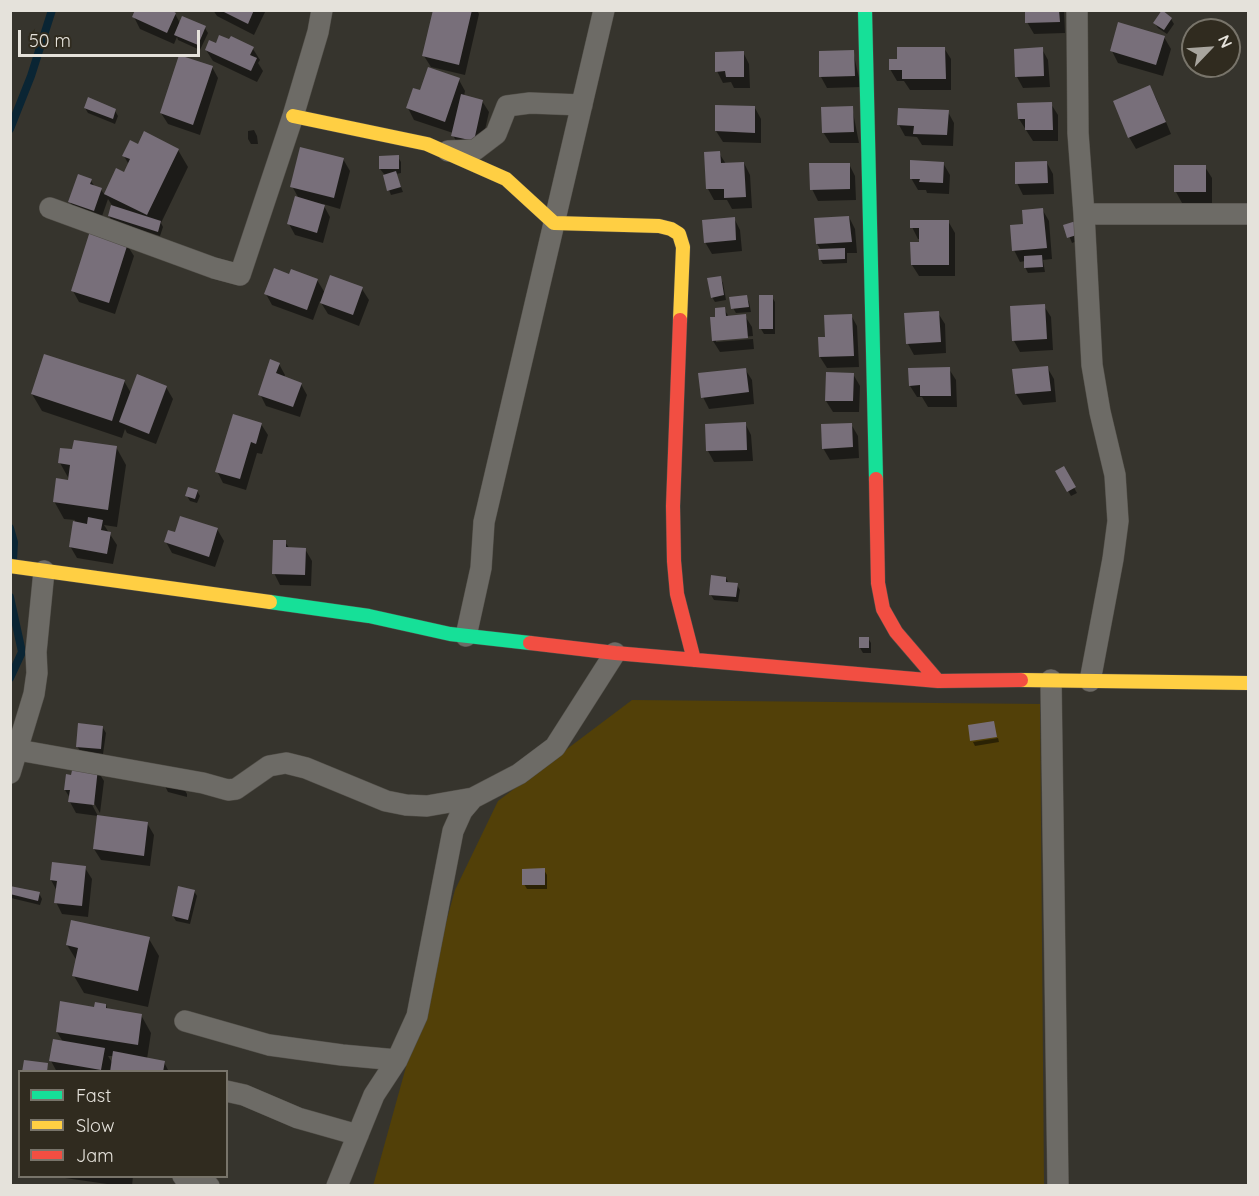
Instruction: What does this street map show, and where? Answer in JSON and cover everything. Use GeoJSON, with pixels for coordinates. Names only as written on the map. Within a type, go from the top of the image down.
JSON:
{"type":"FeatureCollection","features":[{"type":"Feature","properties":{"kind":"street"},"geometry":{"type":"LineString","coordinates":[[50,208],[214,268],[240,275],[293,116],[318,32],[322,10]]}},
{"type":"Feature","properties":{"kind":"street"},"geometry":{"type":"LineString","coordinates":[[466,636],[481,568],[484,522],[604,10]]}},
{"type":"Feature","properties":{"kind":"street"},"geometry":{"type":"LineString","coordinates":[[865,10],[878,583],[884,609],[896,632],[938,681]]}},
{"type":"Feature","properties":{"kind":"street"},"geometry":{"type":"LineString","coordinates":[[1077,10],[1078,133],[1092,365],[1114,475],[1118,521],[1090,681]]}},
{"type":"Feature","properties":{"kind":"street"},"geometry":{"type":"LineString","coordinates":[[444,151],[475,150],[496,134],[507,106],[530,103],[582,105]]}},
{"type":"Feature","properties":{"kind":"street"},"geometry":{"type":"LineString","coordinates":[[293,116],[427,144],[506,179],[554,223],[659,226],[679,234],[683,247],[673,506],[674,561],[677,594],[694,660]]}},
{"type":"Feature","properties":{"kind":"street"},"geometry":{"type":"LineString","coordinates":[[1084,214],[1248,214]]}},
{"type":"Feature","properties":{"kind":"street"},"geometry":{"type":"LineString","coordinates":[[10,566],[369,616],[450,634],[615,653],[938,681],[1248,683]]}},
{"type":"Feature","properties":{"kind":"street"},"geometry":{"type":"LineString","coordinates":[[10,773],[34,694],[37,673],[39,571]]}},
{"type":"Feature","properties":{"kind":"street"},"geometry":{"type":"LineString","coordinates":[[18,750],[203,783],[228,790],[236,789],[269,766],[286,763],[306,768],[386,801],[427,806],[473,798],[519,774],[555,747],[615,653]]}},
{"type":"Feature","properties":{"kind":"street"},"geometry":{"type":"LineString","coordinates":[[1051,680],[1058,1185]]}},
{"type":"Feature","properties":{"kind":"street"},"geometry":{"type":"LineString","coordinates":[[337,1185],[374,1095],[397,1060],[417,1016],[453,831],[462,811],[473,798]]}},
{"type":"Feature","properties":{"kind":"street"},"geometry":{"type":"LineString","coordinates":[[185,1021],[268,1045],[397,1060]]}},
{"type":"Feature","properties":{"kind":"street"},"geometry":{"type":"LineString","coordinates":[[228,1091],[298,1118],[358,1135]]}},
{"type":"Feature","properties":{"kind":"street"},"geometry":{"type":"LineString","coordinates":[[189,1178],[209,1185]]}},
{"type":"Feature","properties":{"kind":"shaded area"},"geometry":{"type":"Polygon","coordinates":[[[632,700],[1040,704],[1044,1185],[373,1186],[455,890],[498,801],[632,700]]]}},
{"type":"Feature","properties":{"kind":"building"},"geometry":{"type":"Polygon","coordinates":[[[135,10],[171,10],[176,13],[167,33],[132,17],[135,10]]]}},
{"type":"Feature","properties":{"kind":"building"},"geometry":{"type":"Polygon","coordinates":[[[220,10],[254,10],[248,24],[220,10]]]}},
{"type":"Feature","properties":{"kind":"building"},"geometry":{"type":"Polygon","coordinates":[[[433,10],[472,10],[459,65],[422,56],[433,10]]]}},
{"type":"Feature","properties":{"kind":"building"},"geometry":{"type":"Polygon","coordinates":[[[1025,10],[1059,10],[1060,22],[1025,23],[1025,10]]]}},
{"type":"Feature","properties":{"kind":"building"},"geometry":{"type":"Polygon","coordinates":[[[1162,10],[1172,18],[1164,30],[1153,23],[1162,10]]]}},
{"type":"Feature","properties":{"kind":"building"},"geometry":{"type":"Polygon","coordinates":[[[182,16],[206,26],[198,45],[174,35],[182,16]]]}},
{"type":"Feature","properties":{"kind":"building"},"geometry":{"type":"Polygon","coordinates":[[[1118,22],[1165,36],[1156,65],[1110,51],[1118,22]]]}},
{"type":"Feature","properties":{"kind":"building"},"geometry":{"type":"Polygon","coordinates":[[[219,35],[229,39],[231,36],[254,47],[250,55],[257,58],[251,71],[205,50],[209,40],[216,43],[219,35]]]}},
{"type":"Feature","properties":{"kind":"building"},"geometry":{"type":"Polygon","coordinates":[[[897,47],[945,47],[946,79],[902,79],[902,70],[889,70],[889,59],[897,59],[897,47]]]}},
{"type":"Feature","properties":{"kind":"building"},"geometry":{"type":"Polygon","coordinates":[[[1043,47],[1044,76],[1015,77],[1014,49],[1043,47]]]}},
{"type":"Feature","properties":{"kind":"building"},"geometry":{"type":"Polygon","coordinates":[[[854,50],[855,76],[819,77],[819,51],[854,50]]]}},
{"type":"Feature","properties":{"kind":"building"},"geometry":{"type":"Polygon","coordinates":[[[744,51],[744,77],[726,77],[725,71],[715,72],[715,52],[744,51]]]}},
{"type":"Feature","properties":{"kind":"building"},"geometry":{"type":"Polygon","coordinates":[[[179,55],[213,66],[193,125],[160,113],[179,55]]]}},
{"type":"Feature","properties":{"kind":"building"},"geometry":{"type":"Polygon","coordinates":[[[428,67],[460,78],[445,122],[406,108],[413,88],[420,90],[428,67]]]}},
{"type":"Feature","properties":{"kind":"building"},"geometry":{"type":"Polygon","coordinates":[[[1150,85],[1166,122],[1128,138],[1113,101],[1150,85]]]}},
{"type":"Feature","properties":{"kind":"building"},"geometry":{"type":"Polygon","coordinates":[[[461,94],[483,100],[474,141],[451,136],[461,94]]]}},
{"type":"Feature","properties":{"kind":"building"},"geometry":{"type":"Polygon","coordinates":[[[88,97],[116,109],[113,119],[84,108],[88,97]]]}},
{"type":"Feature","properties":{"kind":"building"},"geometry":{"type":"Polygon","coordinates":[[[1052,102],[1053,130],[1025,130],[1025,119],[1018,119],[1017,103],[1052,102]]]}},
{"type":"Feature","properties":{"kind":"building"},"geometry":{"type":"Polygon","coordinates":[[[715,105],[755,106],[755,133],[715,131],[715,105]]]}},
{"type":"Feature","properties":{"kind":"building"},"geometry":{"type":"Polygon","coordinates":[[[853,106],[854,132],[822,133],[821,107],[853,106]]]}},
{"type":"Feature","properties":{"kind":"building"},"geometry":{"type":"Polygon","coordinates":[[[898,108],[949,110],[947,135],[913,134],[914,126],[897,125],[898,108]]]}},
{"type":"Feature","properties":{"kind":"building"},"geometry":{"type":"Polygon","coordinates":[[[144,131],[179,149],[147,215],[104,194],[116,168],[124,172],[130,159],[122,156],[130,140],[138,144],[144,131]]]}},
{"type":"Feature","properties":{"kind":"building"},"geometry":{"type":"Polygon","coordinates":[[[300,147],[344,158],[334,198],[290,187],[300,147]]]}},
{"type":"Feature","properties":{"kind":"building"},"geometry":{"type":"Polygon","coordinates":[[[720,151],[721,163],[744,162],[746,197],[724,198],[724,189],[706,189],[704,152],[720,151]]]}},
{"type":"Feature","properties":{"kind":"building"},"geometry":{"type":"Polygon","coordinates":[[[399,155],[399,169],[379,169],[379,156],[399,155]]]}},
{"type":"Feature","properties":{"kind":"building"},"geometry":{"type":"Polygon","coordinates":[[[910,160],[944,162],[943,183],[919,182],[920,179],[910,179],[910,160]]]}},
{"type":"Feature","properties":{"kind":"building"},"geometry":{"type":"Polygon","coordinates":[[[1047,161],[1048,183],[1015,184],[1015,162],[1047,161]]]}},
{"type":"Feature","properties":{"kind":"building"},"geometry":{"type":"Polygon","coordinates":[[[809,163],[850,163],[850,189],[810,190],[809,163]]]}},
{"type":"Feature","properties":{"kind":"building"},"geometry":{"type":"Polygon","coordinates":[[[1174,165],[1206,165],[1206,192],[1174,192],[1174,165]]]}},
{"type":"Feature","properties":{"kind":"building"},"geometry":{"type":"Polygon","coordinates":[[[396,171],[401,187],[387,191],[383,175],[396,171]]]}},
{"type":"Feature","properties":{"kind":"building"},"geometry":{"type":"Polygon","coordinates":[[[78,174],[92,179],[90,184],[102,188],[94,211],[68,202],[78,174]]]}},
{"type":"Feature","properties":{"kind":"building"},"geometry":{"type":"Polygon","coordinates":[[[295,196],[325,205],[317,233],[287,224],[295,196]]]}},
{"type":"Feature","properties":{"kind":"building"},"geometry":{"type":"Polygon","coordinates":[[[111,205],[161,221],[158,232],[108,216],[111,205]]]}},
{"type":"Feature","properties":{"kind":"building"},"geometry":{"type":"Polygon","coordinates":[[[1043,208],[1047,248],[1012,251],[1010,225],[1023,224],[1022,210],[1043,208]]]}},
{"type":"Feature","properties":{"kind":"building"},"geometry":{"type":"Polygon","coordinates":[[[849,216],[852,242],[816,244],[814,218],[849,216]]]}},
{"type":"Feature","properties":{"kind":"building"},"geometry":{"type":"Polygon","coordinates":[[[735,217],[736,240],[704,243],[702,220],[735,217]]]}},
{"type":"Feature","properties":{"kind":"building"},"geometry":{"type":"Polygon","coordinates":[[[910,220],[949,220],[949,265],[911,265],[910,242],[919,242],[919,228],[910,228],[910,220]]]}},
{"type":"Feature","properties":{"kind":"building"},"geometry":{"type":"Polygon","coordinates":[[[1076,221],[1080,234],[1067,238],[1063,225],[1076,221]]]}},
{"type":"Feature","properties":{"kind":"building"},"geometry":{"type":"Polygon","coordinates":[[[90,231],[128,243],[109,303],[71,291],[90,231]]]}},
{"type":"Feature","properties":{"kind":"building"},"geometry":{"type":"Polygon","coordinates":[[[845,248],[845,259],[819,260],[818,249],[845,248]]]}},
{"type":"Feature","properties":{"kind":"building"},"geometry":{"type":"Polygon","coordinates":[[[1042,255],[1043,267],[1024,268],[1024,256],[1042,255]]]}},
{"type":"Feature","properties":{"kind":"building"},"geometry":{"type":"Polygon","coordinates":[[[274,268],[289,274],[291,269],[318,279],[307,310],[264,294],[274,268]]]}},
{"type":"Feature","properties":{"kind":"building"},"geometry":{"type":"Polygon","coordinates":[[[330,275],[363,287],[353,315],[320,303],[330,275]]]}},
{"type":"Feature","properties":{"kind":"building"},"geometry":{"type":"Polygon","coordinates":[[[721,276],[724,295],[711,298],[707,278],[721,276]]]}},
{"type":"Feature","properties":{"kind":"building"},"geometry":{"type":"Polygon","coordinates":[[[747,295],[749,307],[731,309],[729,297],[747,295]]]}},
{"type":"Feature","properties":{"kind":"building"},"geometry":{"type":"Polygon","coordinates":[[[759,295],[773,295],[773,329],[759,329],[759,295]]]}},
{"type":"Feature","properties":{"kind":"building"},"geometry":{"type":"Polygon","coordinates":[[[1045,304],[1047,339],[1012,341],[1010,306],[1045,304]]]}},
{"type":"Feature","properties":{"kind":"building"},"geometry":{"type":"Polygon","coordinates":[[[725,307],[726,316],[746,314],[748,338],[712,341],[710,317],[715,317],[715,308],[725,307]]]}},
{"type":"Feature","properties":{"kind":"building"},"geometry":{"type":"Polygon","coordinates":[[[939,311],[941,342],[906,344],[904,313],[939,311]]]}},
{"type":"Feature","properties":{"kind":"building"},"geometry":{"type":"Polygon","coordinates":[[[852,314],[854,356],[819,357],[818,337],[825,337],[824,315],[852,314]]]}},
{"type":"Feature","properties":{"kind":"building"},"geometry":{"type":"Polygon","coordinates":[[[44,354],[125,380],[112,421],[31,394],[44,354]]]}},
{"type":"Feature","properties":{"kind":"building"},"geometry":{"type":"Polygon","coordinates":[[[270,359],[280,363],[276,373],[302,383],[293,407],[258,395],[270,359]]]}},
{"type":"Feature","properties":{"kind":"building"},"geometry":{"type":"Polygon","coordinates":[[[1048,366],[1051,391],[1015,394],[1012,369],[1048,366]]]}},
{"type":"Feature","properties":{"kind":"building"},"geometry":{"type":"Polygon","coordinates":[[[950,367],[951,396],[920,396],[920,385],[909,386],[908,368],[950,367]]]}},
{"type":"Feature","properties":{"kind":"building"},"geometry":{"type":"Polygon","coordinates":[[[746,368],[749,392],[701,398],[698,373],[746,368]]]}},
{"type":"Feature","properties":{"kind":"building"},"geometry":{"type":"Polygon","coordinates":[[[826,372],[854,373],[853,401],[825,401],[826,372]]]}},
{"type":"Feature","properties":{"kind":"building"},"geometry":{"type":"Polygon","coordinates":[[[137,374],[167,386],[149,434],[119,422],[137,374]]]}},
{"type":"Feature","properties":{"kind":"building"},"geometry":{"type":"Polygon","coordinates":[[[233,414],[262,423],[256,444],[251,442],[240,479],[215,472],[233,414]]]}},
{"type":"Feature","properties":{"kind":"building"},"geometry":{"type":"Polygon","coordinates":[[[746,422],[747,450],[706,451],[705,424],[746,422]]]}},
{"type":"Feature","properties":{"kind":"building"},"geometry":{"type":"Polygon","coordinates":[[[852,423],[853,447],[822,449],[821,424],[852,423]]]}},
{"type":"Feature","properties":{"kind":"building"},"geometry":{"type":"Polygon","coordinates":[[[74,440],[117,446],[108,510],[53,502],[56,478],[68,480],[70,465],[58,463],[60,448],[72,449],[74,440]]]}},
{"type":"Feature","properties":{"kind":"building"},"geometry":{"type":"Polygon","coordinates":[[[1064,466],[1076,487],[1067,492],[1055,471],[1064,466]]]}},
{"type":"Feature","properties":{"kind":"building"},"geometry":{"type":"Polygon","coordinates":[[[188,487],[198,490],[195,499],[185,496],[188,487]]]}},
{"type":"Feature","properties":{"kind":"building"},"geometry":{"type":"Polygon","coordinates":[[[180,516],[218,528],[209,557],[164,542],[168,530],[175,532],[180,516]]]}},
{"type":"Feature","properties":{"kind":"building"},"geometry":{"type":"Polygon","coordinates":[[[88,517],[103,520],[101,530],[111,532],[107,554],[69,547],[73,521],[87,524],[88,517]]]}},
{"type":"Feature","properties":{"kind":"building"},"geometry":{"type":"Polygon","coordinates":[[[273,540],[286,540],[286,547],[306,548],[305,575],[272,574],[273,540]]]}},
{"type":"Feature","properties":{"kind":"building"},"geometry":{"type":"Polygon","coordinates":[[[711,575],[726,577],[726,582],[738,583],[736,597],[709,595],[711,575]]]}},
{"type":"Feature","properties":{"kind":"building"},"geometry":{"type":"Polygon","coordinates":[[[859,637],[869,637],[869,648],[859,648],[859,637]]]}},
{"type":"Feature","properties":{"kind":"building"},"geometry":{"type":"Polygon","coordinates":[[[994,721],[997,737],[970,741],[968,725],[994,721]]]}},
{"type":"Feature","properties":{"kind":"building"},"geometry":{"type":"Polygon","coordinates":[[[78,723],[103,726],[101,749],[76,747],[78,723]]]}},
{"type":"Feature","properties":{"kind":"building"},"geometry":{"type":"Polygon","coordinates":[[[73,766],[98,768],[94,805],[68,802],[70,790],[64,790],[66,774],[71,775],[73,766]]]}},
{"type":"Feature","properties":{"kind":"building"},"geometry":{"type":"Polygon","coordinates":[[[97,815],[148,822],[144,856],[93,849],[97,815]]]}},
{"type":"Feature","properties":{"kind":"building"},"geometry":{"type":"Polygon","coordinates":[[[52,862],[86,866],[82,906],[54,903],[57,881],[50,880],[52,862]]]}},
{"type":"Feature","properties":{"kind":"building"},"geometry":{"type":"Polygon","coordinates":[[[545,868],[545,885],[522,885],[522,869],[545,868]]]}},
{"type":"Feature","properties":{"kind":"building"},"geometry":{"type":"Polygon","coordinates":[[[10,886],[40,892],[38,901],[10,894],[10,886]]]}},
{"type":"Feature","properties":{"kind":"building"},"geometry":{"type":"Polygon","coordinates":[[[178,886],[195,890],[188,920],[172,916],[178,886]]]}},
{"type":"Feature","properties":{"kind":"building"},"geometry":{"type":"Polygon","coordinates":[[[71,920],[150,937],[138,991],[72,976],[78,948],[66,945],[71,920]]]}},
{"type":"Feature","properties":{"kind":"building"},"geometry":{"type":"Polygon","coordinates":[[[60,1001],[94,1007],[95,1002],[106,1004],[106,1008],[142,1014],[138,1045],[56,1032],[60,1001]]]}},
{"type":"Feature","properties":{"kind":"building"},"geometry":{"type":"Polygon","coordinates":[[[53,1039],[105,1048],[101,1070],[49,1061],[53,1039]]]}},
{"type":"Feature","properties":{"kind":"building"},"geometry":{"type":"Polygon","coordinates":[[[113,1051],[165,1061],[163,1070],[110,1070],[113,1051]]]}},
{"type":"Feature","properties":{"kind":"building"},"geometry":{"type":"Polygon","coordinates":[[[24,1060],[48,1063],[47,1070],[22,1070],[24,1060]]]}},
{"type":"Feature","properties":{"kind":"waterway"},"geometry":{"type":"LineString","coordinates":[[10,129],[31,76],[52,10]]}},
{"type":"Feature","properties":{"kind":"waterway"},"geometry":{"type":"LineString","coordinates":[[10,528],[14,542],[13,560]]}},
{"type":"Feature","properties":{"kind":"waterway"},"geometry":{"type":"LineString","coordinates":[[10,597],[22,652],[10,678]]}},
{"type":"Feature","properties":{"kind":"traffic: fast"},"geometry":{"type":"LineString","coordinates":[[865,10],[876,479]]}},
{"type":"Feature","properties":{"kind":"traffic: fast"},"geometry":{"type":"LineString","coordinates":[[270,602],[369,616],[450,634],[530,643]]}},
{"type":"Feature","properties":{"kind":"traffic: slow"},"geometry":{"type":"LineString","coordinates":[[293,116],[427,144],[506,179],[554,223],[659,226],[671,229],[679,234],[683,247],[680,320]]}},
{"type":"Feature","properties":{"kind":"traffic: slow"},"geometry":{"type":"LineString","coordinates":[[10,566],[270,602]]}},
{"type":"Feature","properties":{"kind":"traffic: slow"},"geometry":{"type":"LineString","coordinates":[[1021,680],[1248,683]]}},
{"type":"Feature","properties":{"kind":"traffic: jam"},"geometry":{"type":"LineString","coordinates":[[680,320],[673,506],[674,561],[677,594],[694,660]]}},
{"type":"Feature","properties":{"kind":"traffic: jam"},"geometry":{"type":"LineString","coordinates":[[876,479],[878,583],[883,609],[896,632],[938,681]]}},
{"type":"Feature","properties":{"kind":"traffic: jam"},"geometry":{"type":"LineString","coordinates":[[530,643],[615,653],[938,681],[1021,680]]}}]}
